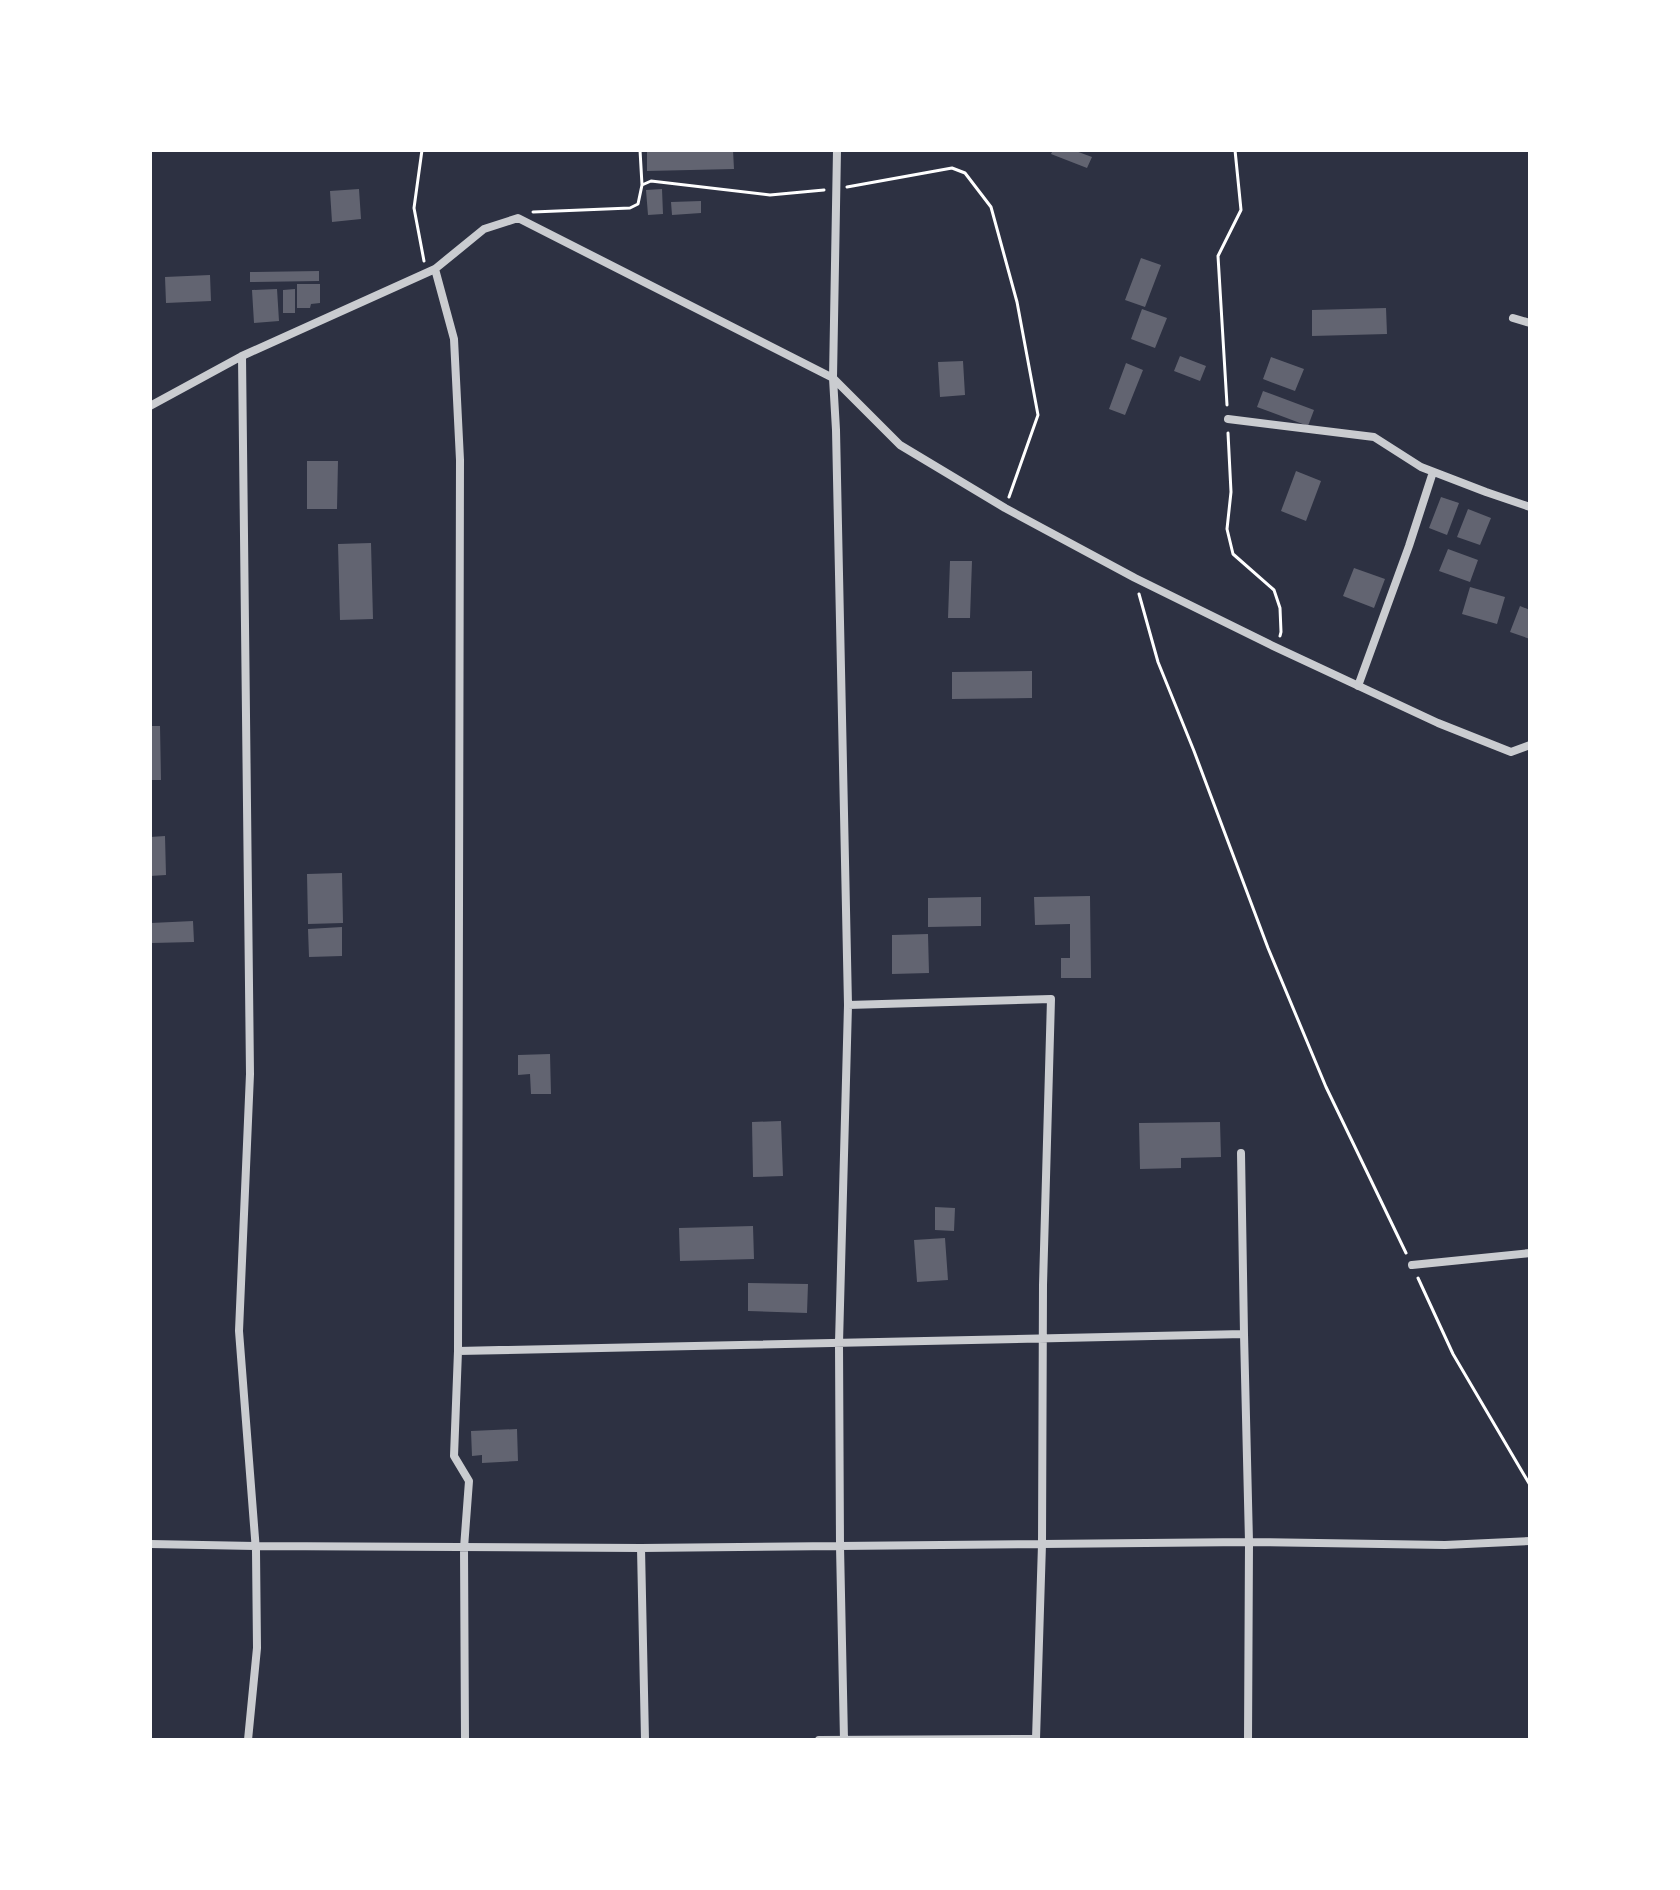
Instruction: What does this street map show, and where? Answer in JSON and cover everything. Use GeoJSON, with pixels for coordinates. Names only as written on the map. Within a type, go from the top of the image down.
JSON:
{"type":"FeatureCollection","features":[{"type":"Feature","properties":{"kind":"street"},"geometry":{"type":"LineString","coordinates":[[837,150],[833,378],[848,1005],[839,1343],[844,1740]]}},
{"type":"Feature","properties":{"kind":"street"},"geometry":{"type":"LineString","coordinates":[[150,406],[242,356],[431,271],[484,229],[518,218],[833,378],[900,445],[1005,508],[1135,578],[1438,723],[1511,752],[1530,745]]}},
{"type":"Feature","properties":{"kind":"street"},"geometry":{"type":"LineString","coordinates":[[431,271],[454,339],[460,460],[458,1351],[454,1456],[469,1481],[464,1548],[465,1740]]}},
{"type":"Feature","properties":{"kind":"street"},"geometry":{"type":"LineString","coordinates":[[1513,318],[1530,323]]}},
{"type":"Feature","properties":{"kind":"street"},"geometry":{"type":"LineString","coordinates":[[242,356],[250,1074],[239,1331],[255,1546],[257,1648],[248,1740]]}},
{"type":"Feature","properties":{"kind":"street"},"geometry":{"type":"LineString","coordinates":[[1228,419],[1374,437],[1421,467],[1530,507]]}},
{"type":"Feature","properties":{"kind":"street"},"geometry":{"type":"LineString","coordinates":[[1358,686],[1433,472]]}},
{"type":"Feature","properties":{"kind":"street"},"geometry":{"type":"LineString","coordinates":[[819,1740],[1036,1739],[1051,999],[848,1005]]}},
{"type":"Feature","properties":{"kind":"street"},"geometry":{"type":"LineString","coordinates":[[1241,1153],[1249,1542],[1248,1740]]}},
{"type":"Feature","properties":{"kind":"street"},"geometry":{"type":"LineString","coordinates":[[1412,1265],[1530,1253]]}},
{"type":"Feature","properties":{"kind":"street"},"geometry":{"type":"LineString","coordinates":[[458,1351],[1244,1334]]}},
{"type":"Feature","properties":{"kind":"street"},"geometry":{"type":"LineString","coordinates":[[150,1544],[641,1548],[1249,1542],[1445,1545],[1530,1541]]}},
{"type":"Feature","properties":{"kind":"street"},"geometry":{"type":"LineString","coordinates":[[641,1548],[645,1740]]}},
{"type":"Feature","properties":{"kind":"path"},"geometry":{"type":"LineString","coordinates":[[422,150],[414,208],[431,271]]}},
{"type":"Feature","properties":{"kind":"path"},"geometry":{"type":"LineString","coordinates":[[518,218],[536,211],[630,208],[638,204],[642,185],[640,150]]}},
{"type":"Feature","properties":{"kind":"path"},"geometry":{"type":"LineString","coordinates":[[1235,150],[1241,210],[1218,256],[1231,492],[1227,529],[1233,554],[1274,590],[1280,608],[1281,632],[1276,648]]}},
{"type":"Feature","properties":{"kind":"path"},"geometry":{"type":"LineString","coordinates":[[642,185],[651,181],[770,195],[837,189],[952,168],[965,173],[991,207],[1017,302],[1038,415],[1005,508]]}},
{"type":"Feature","properties":{"kind":"path"},"geometry":{"type":"LineString","coordinates":[[1135,578],[1158,662],[1268,948],[1326,1087],[1453,1354],[1530,1485]]}},
{"type":"Feature","properties":{"kind":"building"},"geometry":{"type":"Polygon","coordinates":[[[647,150],[733,150],[734,169],[647,171],[647,150]]]}},
{"type":"Feature","properties":{"kind":"building"},"geometry":{"type":"Polygon","coordinates":[[[1053,150],[1073,150],[1092,157],[1087,168],[1051,154],[1053,150]]]}},
{"type":"Feature","properties":{"kind":"building"},"geometry":{"type":"Polygon","coordinates":[[[359,189],[361,219],[332,222],[330,191],[359,189]]]}},
{"type":"Feature","properties":{"kind":"building"},"geometry":{"type":"Polygon","coordinates":[[[662,189],[663,214],[648,215],[646,190],[662,189]]]}},
{"type":"Feature","properties":{"kind":"building"},"geometry":{"type":"Polygon","coordinates":[[[701,201],[701,213],[672,215],[671,202],[701,201]]]}},
{"type":"Feature","properties":{"kind":"building"},"geometry":{"type":"Polygon","coordinates":[[[1141,258],[1161,265],[1145,307],[1125,300],[1141,258]]]}},
{"type":"Feature","properties":{"kind":"building"},"geometry":{"type":"Polygon","coordinates":[[[319,271],[319,281],[250,282],[250,272],[319,271]]]}},
{"type":"Feature","properties":{"kind":"building"},"geometry":{"type":"Polygon","coordinates":[[[210,275],[211,301],[166,303],[165,277],[210,275]]]}},
{"type":"Feature","properties":{"kind":"building"},"geometry":{"type":"Polygon","coordinates":[[[297,284],[320,284],[320,303],[311,304],[310,308],[297,308],[297,284]]]}},
{"type":"Feature","properties":{"kind":"building"},"geometry":{"type":"Polygon","coordinates":[[[277,289],[279,321],[254,323],[252,290],[277,289]]]}},
{"type":"Feature","properties":{"kind":"building"},"geometry":{"type":"Polygon","coordinates":[[[295,289],[295,313],[283,313],[283,290],[295,289]]]}},
{"type":"Feature","properties":{"kind":"building"},"geometry":{"type":"Polygon","coordinates":[[[1386,308],[1387,334],[1312,336],[1312,310],[1386,308]]]}},
{"type":"Feature","properties":{"kind":"building"},"geometry":{"type":"Polygon","coordinates":[[[1142,309],[1167,318],[1155,348],[1131,339],[1142,309]]]}},
{"type":"Feature","properties":{"kind":"building"},"geometry":{"type":"Polygon","coordinates":[[[1180,356],[1206,366],[1200,381],[1174,371],[1180,356]]]}},
{"type":"Feature","properties":{"kind":"building"},"geometry":{"type":"Polygon","coordinates":[[[1271,357],[1304,369],[1295,391],[1263,379],[1271,357]]]}},
{"type":"Feature","properties":{"kind":"building"},"geometry":{"type":"Polygon","coordinates":[[[963,361],[965,395],[940,397],[938,362],[963,361]]]}},
{"type":"Feature","properties":{"kind":"building"},"geometry":{"type":"Polygon","coordinates":[[[1126,363],[1143,370],[1125,415],[1109,409],[1126,363]]]}},
{"type":"Feature","properties":{"kind":"building"},"geometry":{"type":"Polygon","coordinates":[[[1263,391],[1314,410],[1308,426],[1257,407],[1263,391]]]}},
{"type":"Feature","properties":{"kind":"building"},"geometry":{"type":"Polygon","coordinates":[[[307,461],[338,461],[337,509],[307,509],[307,461]]]}},
{"type":"Feature","properties":{"kind":"building"},"geometry":{"type":"Polygon","coordinates":[[[1296,471],[1321,481],[1306,521],[1281,511],[1296,471]]]}},
{"type":"Feature","properties":{"kind":"building"},"geometry":{"type":"Polygon","coordinates":[[[1441,497],[1459,503],[1447,535],[1429,528],[1441,497]]]}},
{"type":"Feature","properties":{"kind":"building"},"geometry":{"type":"Polygon","coordinates":[[[1468,509],[1491,518],[1480,545],[1457,537],[1468,509]]]}},
{"type":"Feature","properties":{"kind":"building"},"geometry":{"type":"Polygon","coordinates":[[[371,543],[373,619],[340,620],[338,544],[371,543]]]}},
{"type":"Feature","properties":{"kind":"building"},"geometry":{"type":"Polygon","coordinates":[[[1448,549],[1478,560],[1470,582],[1439,571],[1448,549]]]}},
{"type":"Feature","properties":{"kind":"building"},"geometry":{"type":"Polygon","coordinates":[[[950,561],[972,561],[970,618],[948,618],[950,561]]]}},
{"type":"Feature","properties":{"kind":"building"},"geometry":{"type":"Polygon","coordinates":[[[1354,568],[1385,579],[1374,608],[1343,596],[1354,568]]]}},
{"type":"Feature","properties":{"kind":"building"},"geometry":{"type":"Polygon","coordinates":[[[1470,587],[1505,597],[1497,624],[1462,614],[1470,587]]]}},
{"type":"Feature","properties":{"kind":"building"},"geometry":{"type":"Polygon","coordinates":[[[1520,606],[1530,610],[1530,639],[1510,632],[1520,606]]]}},
{"type":"Feature","properties":{"kind":"building"},"geometry":{"type":"Polygon","coordinates":[[[1032,671],[1032,698],[952,699],[952,672],[1032,671]]]}},
{"type":"Feature","properties":{"kind":"building"},"geometry":{"type":"Polygon","coordinates":[[[150,726],[160,726],[161,780],[150,780],[150,726]]]}},
{"type":"Feature","properties":{"kind":"building"},"geometry":{"type":"Polygon","coordinates":[[[165,836],[166,875],[150,876],[150,837],[165,836]]]}},
{"type":"Feature","properties":{"kind":"building"},"geometry":{"type":"Polygon","coordinates":[[[342,873],[343,923],[308,924],[307,874],[342,873]]]}},
{"type":"Feature","properties":{"kind":"building"},"geometry":{"type":"Polygon","coordinates":[[[1090,896],[1091,978],[1061,978],[1061,958],[1070,958],[1070,924],[1035,925],[1034,897],[1090,896]]]}},
{"type":"Feature","properties":{"kind":"building"},"geometry":{"type":"Polygon","coordinates":[[[981,897],[981,926],[928,927],[928,898],[981,897]]]}},
{"type":"Feature","properties":{"kind":"building"},"geometry":{"type":"Polygon","coordinates":[[[193,921],[194,942],[152,943],[151,923],[193,921]]]}},
{"type":"Feature","properties":{"kind":"building"},"geometry":{"type":"Polygon","coordinates":[[[342,927],[342,956],[309,957],[308,929],[342,927]]]}},
{"type":"Feature","properties":{"kind":"building"},"geometry":{"type":"Polygon","coordinates":[[[928,934],[929,973],[892,974],[892,935],[928,934]]]}},
{"type":"Feature","properties":{"kind":"building"},"geometry":{"type":"Polygon","coordinates":[[[550,1054],[551,1094],[531,1094],[530,1074],[518,1075],[518,1055],[550,1054]]]}},
{"type":"Feature","properties":{"kind":"building"},"geometry":{"type":"Polygon","coordinates":[[[781,1121],[783,1176],[753,1177],[752,1122],[781,1121]]]}},
{"type":"Feature","properties":{"kind":"building"},"geometry":{"type":"Polygon","coordinates":[[[1220,1122],[1221,1157],[1181,1158],[1181,1168],[1140,1169],[1139,1123],[1220,1122]]]}},
{"type":"Feature","properties":{"kind":"building"},"geometry":{"type":"Polygon","coordinates":[[[935,1207],[955,1208],[954,1231],[935,1230],[935,1207]]]}},
{"type":"Feature","properties":{"kind":"building"},"geometry":{"type":"Polygon","coordinates":[[[753,1226],[754,1259],[680,1261],[679,1228],[753,1226]]]}},
{"type":"Feature","properties":{"kind":"building"},"geometry":{"type":"Polygon","coordinates":[[[945,1238],[948,1280],[917,1282],[914,1240],[945,1238]]]}},
{"type":"Feature","properties":{"kind":"building"},"geometry":{"type":"Polygon","coordinates":[[[748,1283],[808,1284],[807,1313],[748,1311],[748,1283]]]}},
{"type":"Feature","properties":{"kind":"building"},"geometry":{"type":"Polygon","coordinates":[[[517,1429],[518,1461],[482,1463],[482,1455],[472,1456],[471,1431],[517,1429]]]}}]}
